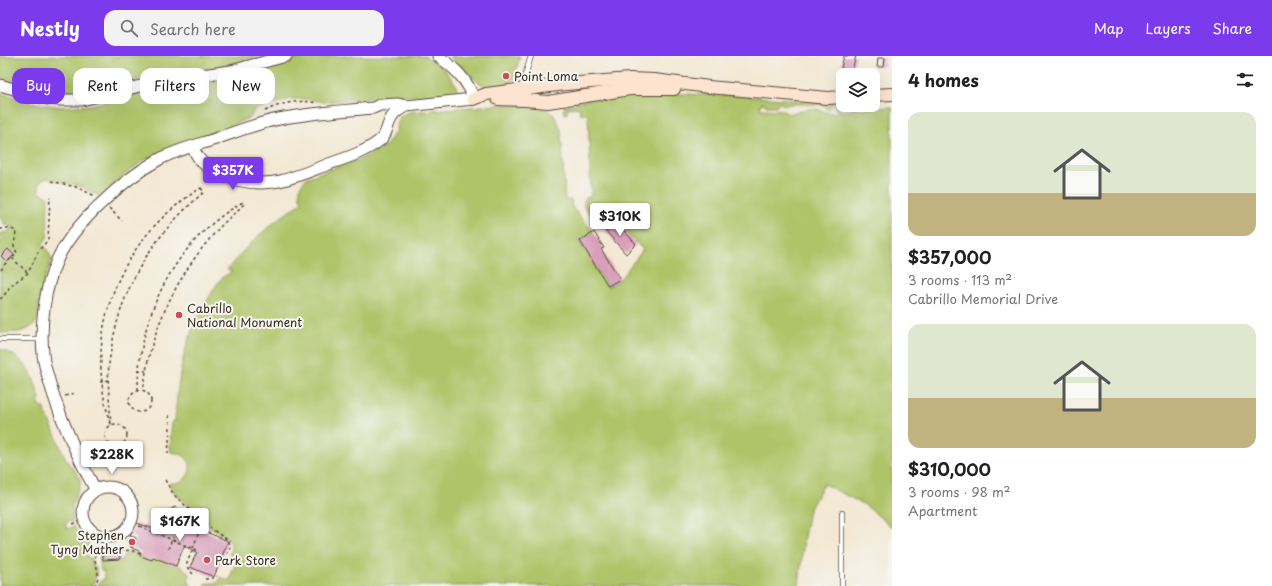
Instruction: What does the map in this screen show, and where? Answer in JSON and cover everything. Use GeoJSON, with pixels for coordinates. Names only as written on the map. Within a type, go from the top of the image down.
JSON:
{"type":"FeatureCollection","features":[{"type":"Feature","properties":{"kind":"main road"},"geometry":{"type":"LineString","coordinates":[[473,99],[486,94],[590,81],[630,79],[654,80],[709,87],[828,98],[836,97]]}},
{"type":"Feature","properties":{"kind":"main road"},"geometry":{"type":"LineString","coordinates":[[473,99],[548,102],[630,89],[683,89],[709,87]]}},
{"type":"Feature","properties":{"kind":"main road"},"geometry":{"type":"LineString","coordinates":[[880,95],[892,94]]}},
{"type":"Feature","properties":{"kind":"street"},"geometry":{"type":"LineString","coordinates":[[0,85],[49,99],[82,100],[165,80],[231,71],[286,56]]}},
{"type":"Feature","properties":{"kind":"street"},"geometry":{"type":"LineString","coordinates":[[95,489],[82,465],[54,399],[42,354],[44,313],[52,273],[58,259],[74,233],[99,205],[127,181],[159,160],[259,124],[278,119],[318,113],[373,108],[392,104],[406,106],[473,99],[471,91],[463,79],[452,67],[438,56]]}},
{"type":"Feature","properties":{"kind":"street"},"geometry":{"type":"LineString","coordinates":[[192,147],[203,163],[217,173],[248,182],[269,183],[287,179],[359,152],[385,136],[391,117],[397,111],[406,106]]}},
{"type":"Feature","properties":{"kind":"street"},"geometry":{"type":"LineString","coordinates":[[373,108],[381,113],[388,128]]}},
{"type":"Feature","properties":{"kind":"street"},"geometry":{"type":"LineString","coordinates":[[111,486],[125,493],[132,504],[133,516],[128,528],[117,536],[104,538],[92,533],[84,523],[82,510],[86,498],[95,489],[111,486]]}},
{"type":"Feature","properties":{"kind":"lane"},"geometry":{"type":"LineString","coordinates":[[521,90],[531,56]]}},
{"type":"Feature","properties":{"kind":"lane"},"geometry":{"type":"LineString","coordinates":[[0,339],[43,339]]}},
{"type":"Feature","properties":{"kind":"lane"},"geometry":{"type":"LineString","coordinates":[[842,513],[842,586]]}},
{"type":"Feature","properties":{"kind":"path"},"geometry":{"type":"LineString","coordinates":[[51,181],[76,187],[99,198]]}},
{"type":"Feature","properties":{"kind":"path"},"geometry":{"type":"LineString","coordinates":[[202,188],[204,192],[185,208],[165,229],[147,254],[128,292],[118,319],[109,364],[112,425],[106,408],[101,382],[101,352],[103,327],[116,287],[135,250],[151,229],[172,209],[202,188]]}},
{"type":"Feature","properties":{"kind":"path"},"geometry":{"type":"LineString","coordinates":[[0,299],[11,284],[28,272],[39,250],[48,240],[50,197]]}},
{"type":"Feature","properties":{"kind":"path"},"geometry":{"type":"LineString","coordinates":[[138,390],[138,370],[141,350],[150,314],[160,293],[176,265],[192,243],[218,218],[242,202],[244,204],[209,239],[182,277],[162,318],[148,359],[143,390]]}},
{"type":"Feature","properties":{"kind":"path"},"geometry":{"type":"LineString","coordinates":[[106,206],[122,221]]}},
{"type":"Feature","properties":{"kind":"path"},"geometry":{"type":"LineString","coordinates":[[0,229],[10,228],[16,231],[14,246],[17,253],[4,265],[0,272]]}},
{"type":"Feature","properties":{"kind":"path"},"geometry":{"type":"LineString","coordinates":[[12,258],[28,272]]}},
{"type":"Feature","properties":{"kind":"path"},"geometry":{"type":"LineString","coordinates":[[138,370],[146,371]]}},
{"type":"Feature","properties":{"kind":"path"},"geometry":{"type":"LineString","coordinates":[[101,382],[109,380]]}},
{"type":"Feature","properties":{"kind":"path"},"geometry":{"type":"LineString","coordinates":[[138,390],[143,390],[150,395],[152,401],[148,409],[141,412],[134,411],[129,403],[130,397],[138,390]]}},
{"type":"Feature","properties":{"kind":"path"},"geometry":{"type":"LineString","coordinates":[[61,397],[75,393]]}},
{"type":"Feature","properties":{"kind":"path"},"geometry":{"type":"LineString","coordinates":[[168,454],[170,429],[169,415]]}},
{"type":"Feature","properties":{"kind":"path"},"geometry":{"type":"LineString","coordinates":[[120,424],[126,430],[126,439],[120,445],[111,445],[106,440],[105,431],[112,425],[120,424]]}},
{"type":"Feature","properties":{"kind":"path"},"geometry":{"type":"LineString","coordinates":[[89,461],[109,456],[116,460],[119,467]]}},
{"type":"Feature","properties":{"kind":"path"},"geometry":{"type":"LineString","coordinates":[[165,480],[174,495],[197,516],[204,519],[209,527]]}},
{"type":"Feature","properties":{"kind":"path"},"geometry":{"type":"LineString","coordinates":[[159,534],[170,508],[173,509]]}},
{"type":"Feature","properties":{"kind":"path"},"geometry":{"type":"LineString","coordinates":[[186,514],[199,520],[202,525],[209,527],[229,541],[230,548],[227,554]]}},
{"type":"Feature","properties":{"kind":"path"},"geometry":{"type":"LineString","coordinates":[[193,574],[186,566],[204,519]]}},
{"type":"Feature","properties":{"kind":"path"},"geometry":{"type":"LineString","coordinates":[[139,526],[172,538],[197,550]]}},
{"type":"Feature","properties":{"kind":"path"},"geometry":{"type":"LineString","coordinates":[[168,549],[172,538]]}},
{"type":"Feature","properties":{"kind":"path"},"geometry":{"type":"LineString","coordinates":[[127,540],[132,546],[131,550]]}},
{"type":"Feature","properties":{"kind":"path"},"geometry":{"type":"LineString","coordinates":[[94,586],[99,575],[95,559],[96,546]]}},
{"type":"Feature","properties":{"kind":"path"},"geometry":{"type":"LineString","coordinates":[[120,551],[131,550],[140,554]]}},
{"type":"Feature","properties":{"kind":"path"},"geometry":{"type":"LineString","coordinates":[[205,579],[214,578],[217,576]]}},
{"type":"Feature","properties":{"kind":"green space"},"geometry":{"type":"Polygon","coordinates":[[[0,56],[261,56],[246,61],[212,68],[140,68],[140,80],[132,82],[132,68],[73,68],[73,95],[65,94],[65,68],[12,68],[12,82],[0,79],[0,56]]]}},
{"type":"Feature","properties":{"kind":"green space"},"geometry":{"type":"Polygon","coordinates":[[[305,56],[425,56],[445,70],[456,85],[457,91],[453,95],[400,96],[323,102],[308,99],[291,99],[275,104],[275,68],[269,68],[305,56]]]}},
{"type":"Feature","properties":{"kind":"green space"},"geometry":{"type":"Polygon","coordinates":[[[449,56],[520,56],[514,79],[507,85],[489,88],[478,82],[449,56]]]}},
{"type":"Feature","properties":{"kind":"green space"},"geometry":{"type":"Polygon","coordinates":[[[209,80],[217,80],[217,104],[274,104],[254,110],[251,117],[173,146],[144,160],[99,195],[79,186],[46,178],[39,183],[39,192],[48,197],[47,238],[42,245],[46,248],[52,259],[43,283],[38,317],[35,324],[28,329],[19,332],[0,333],[0,233],[8,232],[12,225],[4,224],[0,217],[0,93],[12,96],[12,104],[39,104],[61,107],[96,104],[132,104],[132,94],[140,92],[140,104],[209,104],[209,80]]]}},
{"type":"Feature","properties":{"kind":"green space"},"geometry":{"type":"Polygon","coordinates":[[[646,93],[725,95],[836,102],[836,109],[835,106],[830,105],[829,109],[825,108],[823,105],[786,105],[779,103],[776,106],[766,106],[764,103],[760,104],[761,109],[782,110],[788,114],[812,109],[829,113],[880,112],[880,108],[892,107],[892,527],[865,505],[824,484],[809,510],[804,537],[799,586],[205,586],[207,583],[218,583],[220,577],[229,581],[236,562],[232,561],[234,557],[229,554],[231,544],[229,539],[210,527],[205,516],[181,500],[169,485],[170,483],[181,481],[190,470],[188,460],[182,455],[171,452],[170,446],[172,421],[175,421],[178,387],[188,341],[201,311],[217,283],[232,271],[227,270],[262,233],[281,217],[302,203],[300,188],[308,177],[361,159],[386,146],[396,131],[397,122],[404,114],[410,112],[507,104],[534,105],[547,109],[554,115],[561,129],[565,200],[571,200],[572,207],[593,232],[579,241],[608,287],[620,279],[643,250],[615,219],[609,223],[607,222],[610,217],[603,212],[596,221],[584,207],[584,201],[586,198],[591,196],[588,114],[580,114],[579,107],[567,108],[567,114],[564,113],[563,109],[588,100],[646,93]]]}},
{"type":"Feature","properties":{"kind":"green space"},"geometry":{"type":"Polygon","coordinates":[[[0,349],[17,357],[28,368],[40,399],[38,400],[41,407],[43,407],[66,459],[79,477],[80,487],[72,507],[73,521],[66,522],[66,528],[68,529],[74,526],[80,536],[88,542],[90,552],[87,555],[91,558],[93,567],[96,567],[95,580],[91,586],[0,586],[0,349]]]}},
{"type":"Feature","properties":{"kind":"green space"},"geometry":{"type":"Polygon","coordinates":[[[101,550],[103,562],[122,560],[124,555],[130,552],[153,562],[155,557],[174,563],[182,567],[190,575],[188,580],[191,586],[97,586],[100,581],[103,581],[104,577],[104,571],[101,571],[99,552],[101,550]]]}},
{"type":"Feature","properties":{"kind":"building"},"geometry":{"type":"Polygon","coordinates":[[[844,56],[856,56],[853,68],[841,68],[844,56]]]}},
{"type":"Feature","properties":{"kind":"building"},"geometry":{"type":"Polygon","coordinates":[[[878,58],[885,58],[884,67],[877,67],[878,58]]]}},
{"type":"Feature","properties":{"kind":"building"},"geometry":{"type":"Polygon","coordinates":[[[614,220],[636,244],[626,254],[604,229],[614,220]]]}},
{"type":"Feature","properties":{"kind":"building"},"geometry":{"type":"Polygon","coordinates":[[[594,232],[604,248],[601,249],[620,279],[608,286],[580,241],[594,232]]]}},
{"type":"Feature","properties":{"kind":"building"},"geometry":{"type":"Polygon","coordinates":[[[8,249],[14,255],[7,262],[1,256],[8,249]]]}},
{"type":"Feature","properties":{"kind":"building"},"geometry":{"type":"Polygon","coordinates":[[[174,507],[187,512],[185,517],[198,522],[196,528],[228,541],[214,577],[190,567],[197,552],[184,546],[176,566],[153,557],[152,560],[140,556],[141,552],[132,548],[136,538],[130,535],[137,523],[156,530],[164,510],[171,513],[174,507]]]}},
{"type":"Feature","properties":{"kind":"building"},"geometry":{"type":"Polygon","coordinates":[[[119,548],[120,559],[103,560],[102,550],[119,548]]]}},
{"type":"Feature","properties":{"kind":"place","name":"Point Loma"},"geometry":{"type":"Point","coordinates":[506,76]}},
{"type":"Feature","properties":{"kind":"place","name":"Cabrillo National Monument"},"geometry":{"type":"Point","coordinates":[179,315]}},
{"type":"Feature","properties":{"kind":"place","name":"Stephen Tyng Mather"},"geometry":{"type":"Point","coordinates":[132,542]}},
{"type":"Feature","properties":{"kind":"place","name":"Park Store"},"geometry":{"type":"Point","coordinates":[207,560]}}]}
